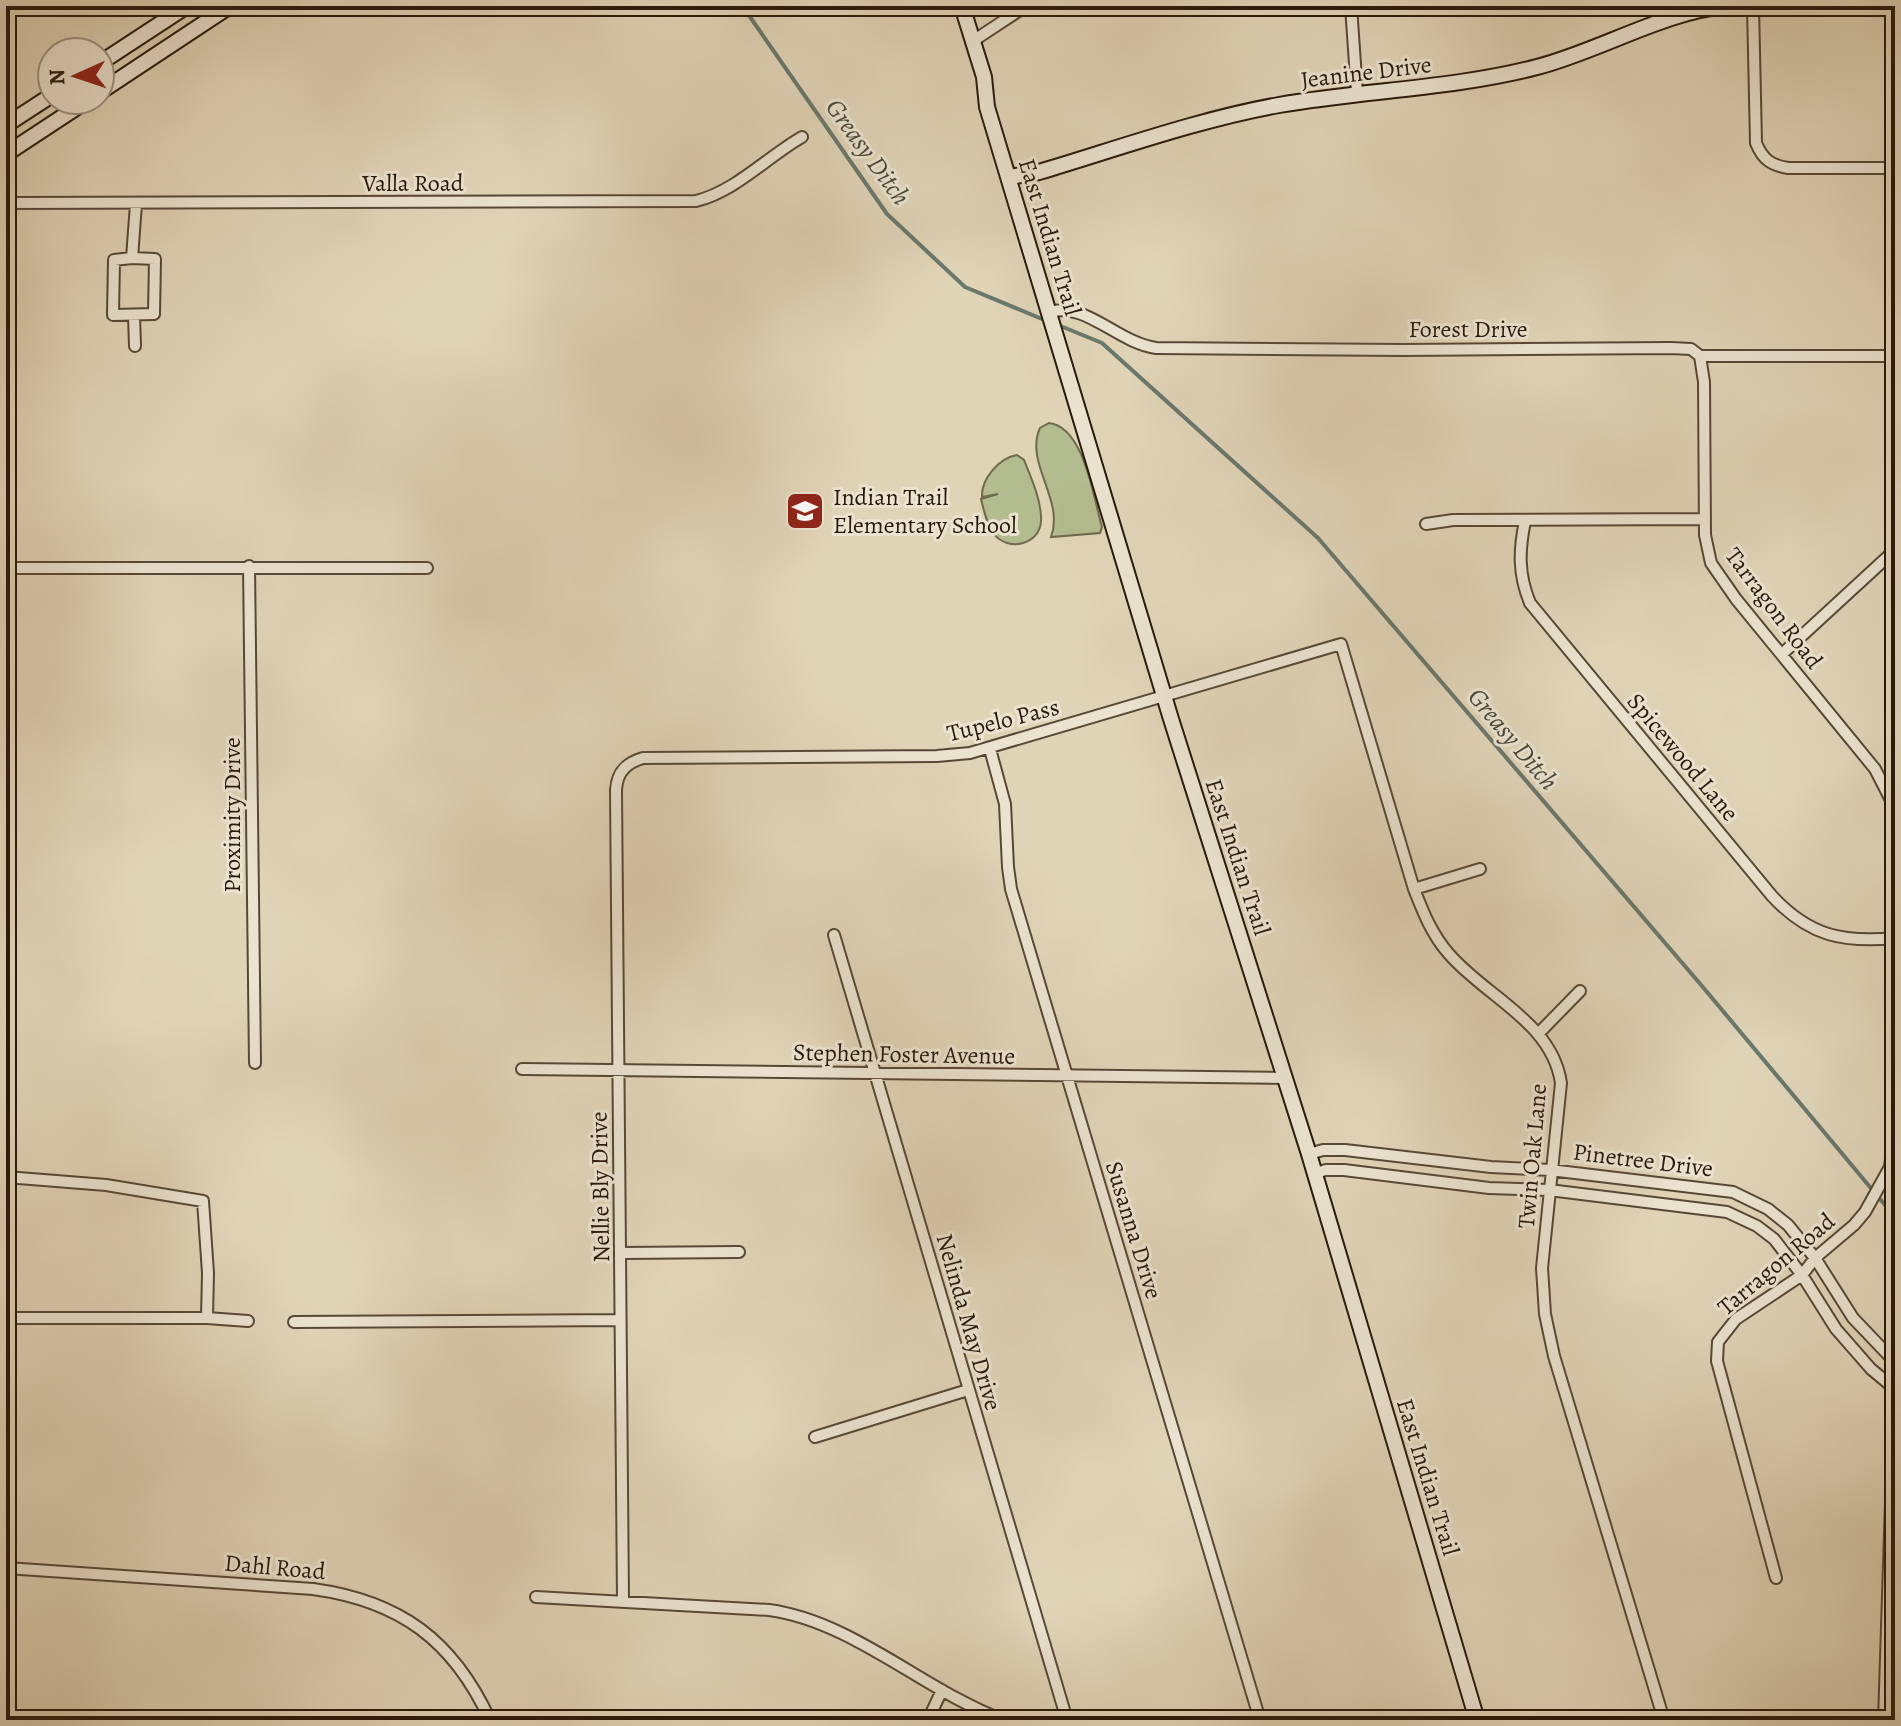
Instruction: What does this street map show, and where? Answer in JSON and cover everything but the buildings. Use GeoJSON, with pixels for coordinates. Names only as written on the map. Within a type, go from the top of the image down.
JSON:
{"type":"FeatureCollection","features":[{"type":"Feature","properties":{"kind":"main road"},"geometry":{"type":"LineString","coordinates":[[116,53],[187,6]]}},
{"type":"Feature","properties":{"kind":"main road"},"geometry":{"type":"LineString","coordinates":[[116,81],[230,6]]}},
{"type":"Feature","properties":{"kind":"main road","name":"East Indian Trail"},"geometry":{"type":"LineString","coordinates":[[962,6],[984,77],[987,107],[1165,697],[1315,1173],[1477,1720]]}},
{"type":"Feature","properties":{"kind":"main road","name":"Jeanine Drive"},"geometry":{"type":"LineString","coordinates":[[1009,177],[1039,172],[1275,106],[1466,81],[1538,67],[1585,53],[1668,20],[1727,6]]}},
{"type":"Feature","properties":{"kind":"main road"},"geometry":{"type":"LineString","coordinates":[[6,125],[36,105]]}},
{"type":"Feature","properties":{"kind":"main road"},"geometry":{"type":"LineString","coordinates":[[6,154],[64,116]]}},
{"type":"Feature","properties":{"kind":"street"},"geometry":{"type":"LineString","coordinates":[[973,41],[1026,6]]}},
{"type":"Feature","properties":{"kind":"street"},"geometry":{"type":"LineString","coordinates":[[1351,6],[1357,93]]}},
{"type":"Feature","properties":{"kind":"street"},"geometry":{"type":"LineString","coordinates":[[1753,6],[1756,143],[1763,158],[1775,166],[1895,168]]}},
{"type":"Feature","properties":{"kind":"street","name":"Valla Road"},"geometry":{"type":"LineString","coordinates":[[6,203],[696,201],[750,173],[802,137]]}},
{"type":"Feature","properties":{"kind":"street"},"geometry":{"type":"LineString","coordinates":[[132,258],[136,204]]}},
{"type":"Feature","properties":{"kind":"street"},"geometry":{"type":"LineString","coordinates":[[155,259],[154,314],[134,316],[113,315],[114,260],[155,259]]}},
{"type":"Feature","properties":{"kind":"street","name":"Forest Drive"},"geometry":{"type":"LineString","coordinates":[[1049,312],[1062,308],[1078,311],[1132,343],[1156,348],[1671,348],[1691,349],[1700,356],[1895,356]]}},
{"type":"Feature","properties":{"kind":"street"},"geometry":{"type":"LineString","coordinates":[[134,316],[135,346]]}},
{"type":"Feature","properties":{"kind":"street","name":"Tarragon Road"},"geometry":{"type":"LineString","coordinates":[[1700,356],[1704,382],[1708,555],[1715,570],[1891,788],[1895,808]]}},
{"type":"Feature","properties":{"kind":"street"},"geometry":{"type":"LineString","coordinates":[[1426,524],[1453,520],[1705,519]]}},
{"type":"Feature","properties":{"kind":"street","name":"Spicewood Lane"},"geometry":{"type":"LineString","coordinates":[[1525,521],[1519,564],[1522,585],[1530,603],[1772,896],[1794,917],[1829,935],[1856,940],[1895,938]]}},
{"type":"Feature","properties":{"kind":"street"},"geometry":{"type":"LineString","coordinates":[[1782,654],[1895,550]]}},
{"type":"Feature","properties":{"kind":"street","name":"Proximity Drive"},"geometry":{"type":"LineString","coordinates":[[249,566],[255,1063]]}},
{"type":"Feature","properties":{"kind":"street"},"geometry":{"type":"LineString","coordinates":[[6,568],[427,568]]}},
{"type":"Feature","properties":{"kind":"street","name":"Tupelo Pass"},"geometry":{"type":"LineString","coordinates":[[620,773],[633,761],[643,758],[937,756],[990,749],[1341,644]]}},
{"type":"Feature","properties":{"kind":"street","name":"Twin Oak Lane"},"geometry":{"type":"LineString","coordinates":[[1341,644],[1425,917],[1451,957],[1538,1034],[1556,1060],[1561,1083],[1550,1170],[1542,1282],[1554,1356],[1664,1720]]}},
{"type":"Feature","properties":{"kind":"street","name":"Susanna Drive"},"geometry":{"type":"LineString","coordinates":[[990,749],[1005,804],[1011,889],[1260,1720]]}},
{"type":"Feature","properties":{"kind":"street","name":"Nellie Bly Drive"},"geometry":{"type":"LineString","coordinates":[[620,773],[616,790],[623,1601]]}},
{"type":"Feature","properties":{"kind":"street"},"geometry":{"type":"LineString","coordinates":[[1414,889],[1480,869]]}},
{"type":"Feature","properties":{"kind":"street","name":"Nelinda May Drive"},"geometry":{"type":"LineString","coordinates":[[834,935],[1067,1720]]}},
{"type":"Feature","properties":{"kind":"street"},"geometry":{"type":"LineString","coordinates":[[1538,1034],[1580,991]]}},
{"type":"Feature","properties":{"kind":"street","name":"Stephen Foster Avenue"},"geometry":{"type":"LineString","coordinates":[[522,1069],[1285,1078]]}},
{"type":"Feature","properties":{"kind":"street","name":"Tarragon Road"},"geometry":{"type":"LineString","coordinates":[[1776,1578],[1717,1361],[1718,1342],[1736,1319],[1802,1275],[1815,1258],[1865,1212],[1893,1156],[1895,1126]]}},
{"type":"Feature","properties":{"kind":"street","name":"Pinetree Drive"},"geometry":{"type":"LineString","coordinates":[[1309,1154],[1323,1150],[1345,1150],[1733,1192],[1768,1209],[1788,1225],[1815,1258],[1853,1318],[1895,1362]]}},
{"type":"Feature","properties":{"kind":"street","name":"Pinetree Drive"},"geometry":{"type":"LineString","coordinates":[[1315,1173],[1344,1170],[1489,1188],[1549,1190],[1727,1212],[1757,1226],[1774,1239],[1844,1339],[1871,1369],[1894,1385]]}},
{"type":"Feature","properties":{"kind":"street"},"geometry":{"type":"LineString","coordinates":[[6,1177],[106,1185],[203,1201],[208,1273],[207,1318]]}},
{"type":"Feature","properties":{"kind":"street"},"geometry":{"type":"LineString","coordinates":[[621,1253],[739,1252]]}},
{"type":"Feature","properties":{"kind":"street"},"geometry":{"type":"LineString","coordinates":[[6,1318],[207,1318],[248,1321]]}},
{"type":"Feature","properties":{"kind":"street"},"geometry":{"type":"LineString","coordinates":[[294,1322],[620,1320]]}},
{"type":"Feature","properties":{"kind":"street"},"geometry":{"type":"LineString","coordinates":[[1884,1720],[1894,1385]]}},
{"type":"Feature","properties":{"kind":"street"},"geometry":{"type":"LineString","coordinates":[[815,1437],[968,1390]]}},
{"type":"Feature","properties":{"kind":"street","name":"Dahl Road"},"geometry":{"type":"LineString","coordinates":[[6,1568],[313,1589],[361,1598],[405,1617],[436,1641],[462,1670],[489,1718]]}},
{"type":"Feature","properties":{"kind":"street"},"geometry":{"type":"LineString","coordinates":[[536,1597],[795,1614],[836,1632],[1003,1720]]}},
{"type":"Feature","properties":{"kind":"street"},"geometry":{"type":"LineString","coordinates":[[928,1720],[942,1690]]}},
{"type":"Feature","properties":{"kind":"green space"},"geometry":{"type":"Polygon","coordinates":[[[1049,423],[1061,427],[1079,449],[1095,498],[1102,527],[1100,533],[1051,537],[1053,509],[1040,468],[1036,441],[1040,428],[1049,423]]]}},
{"type":"Feature","properties":{"kind":"green space"},"geometry":{"type":"Polygon","coordinates":[[[1017,455],[1024,460],[1033,482],[1041,521],[1035,536],[1015,544],[1000,540],[994,534],[981,499],[998,494],[982,497],[985,483],[998,465],[1017,455]]]}},
{"type":"Feature","properties":{"kind":"waterway","name":"Greasy Ditch"},"geometry":{"type":"LineString","coordinates":[[728,6],[748,14],[887,214],[965,287],[1042,319]]}},
{"type":"Feature","properties":{"kind":"waterway","name":"Greasy Ditch"},"geometry":{"type":"LineString","coordinates":[[1063,327],[1102,343],[1318,538],[1702,986],[1895,1217]]}},
{"type":"Feature","properties":{"kind":"place","name":"Indian Trail Elementary School"},"geometry":{"type":"Point","coordinates":[805,511]}}]}
